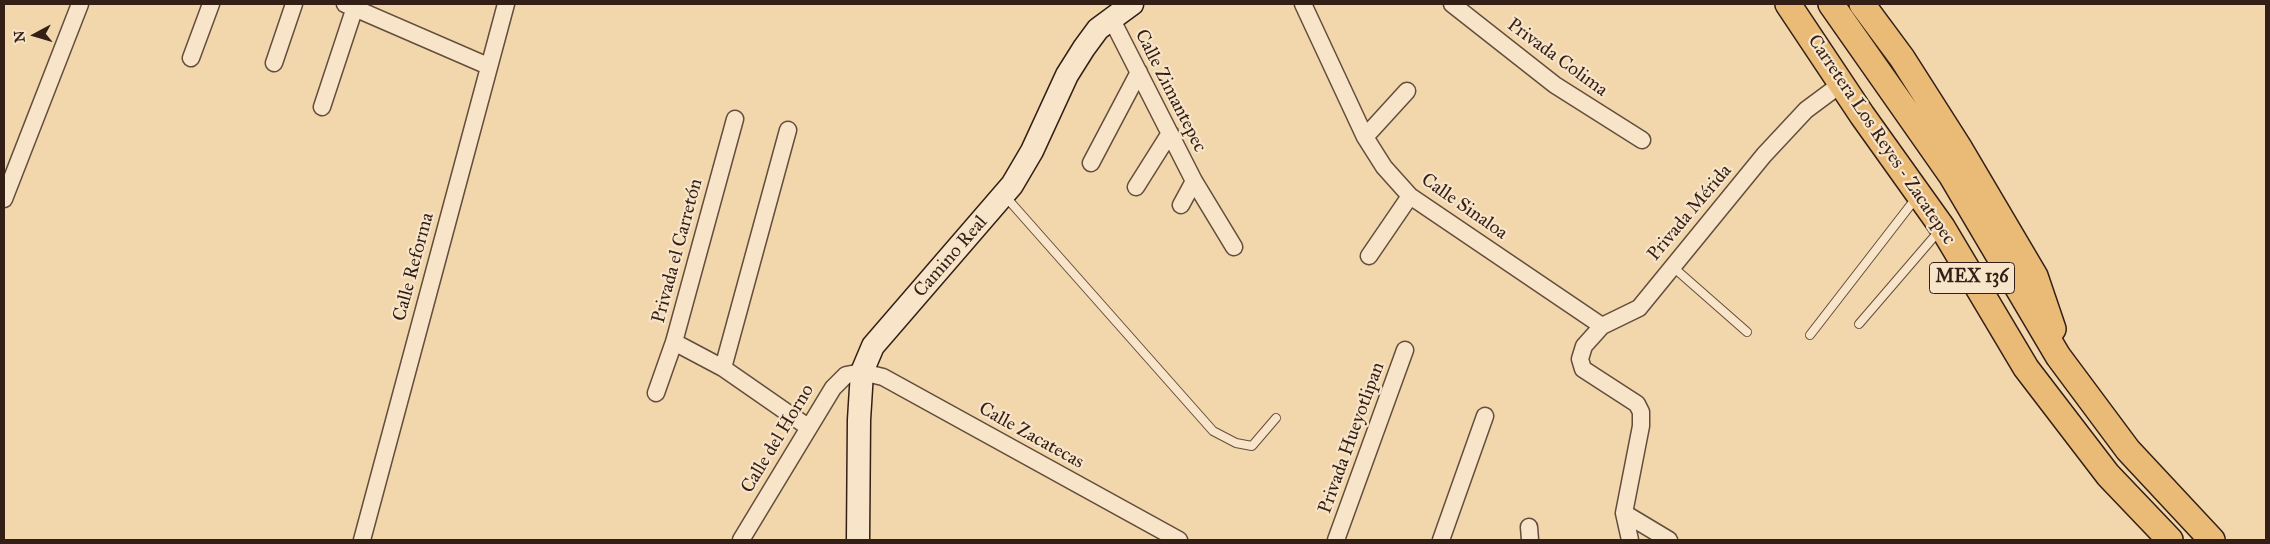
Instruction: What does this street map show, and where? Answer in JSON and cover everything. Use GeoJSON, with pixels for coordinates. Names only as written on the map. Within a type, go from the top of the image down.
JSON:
{"type":"FeatureCollection","features":[{"type":"Feature","properties":{"kind":"main road","name":"Camino Real"},"geometry":{"type":"LineString","coordinates":[[858,540],[859,420],[862,372],[873,346],[1004,195],[1032,151],[1067,75],[1098,28],[1132,4]]}},
{"type":"Feature","properties":{"kind":"main road","name":"Carretera Los Reyes - Zacatepec"},"geometry":{"type":"LineString","coordinates":[[1788,4],[1942,227],[2026,368],[2108,475],[2170,540]]}},
{"type":"Feature","properties":{"kind":"main road","name":"Carretera Los Reyes - Zacatepec"},"geometry":{"type":"LineString","coordinates":[[1831,4],[1951,175],[2058,356],[2128,450],[2212,540]]}},
{"type":"Feature","properties":{"kind":"main road"},"geometry":{"type":"LineString","coordinates":[[1862,4],[1902,58],[1955,140],[2035,276],[2050,317],[2058,356]]}},
{"type":"Feature","properties":{"kind":"street"},"geometry":{"type":"LineString","coordinates":[[4,199],[10,159],[80,4]]}},
{"type":"Feature","properties":{"kind":"street"},"geometry":{"type":"LineString","coordinates":[[191,58],[211,4]]}},
{"type":"Feature","properties":{"kind":"street"},"geometry":{"type":"LineString","coordinates":[[274,63],[294,4]]}},
{"type":"Feature","properties":{"kind":"street","name":"Calle Reforma"},"geometry":{"type":"LineString","coordinates":[[362,540],[506,4]]}},
{"type":"Feature","properties":{"kind":"street","name":"Calle Sinaloa"},"geometry":{"type":"LineString","coordinates":[[1303,4],[1366,136],[1384,167],[1410,196],[1602,326]]}},
{"type":"Feature","properties":{"kind":"street","name":"Privada Colima"},"geometry":{"type":"LineString","coordinates":[[1452,4],[1556,85],[1642,140]]}},
{"type":"Feature","properties":{"kind":"street"},"geometry":{"type":"LineString","coordinates":[[322,107],[352,5],[488,66]]}},
{"type":"Feature","properties":{"kind":"street","name":"Calle Zimantepec"},"geometry":{"type":"LineString","coordinates":[[1111,18],[1194,182],[1234,247]]}},
{"type":"Feature","properties":{"kind":"street"},"geometry":{"type":"LineString","coordinates":[[1091,163],[1139,72]]}},
{"type":"Feature","properties":{"kind":"street","name":"Privada Mérida"},"geometry":{"type":"LineString","coordinates":[[1624,512],[1641,426],[1641,412],[1637,404],[1583,369],[1580,359],[1584,346],[1602,326],[1639,308],[1671,266],[1764,155],[1806,110],[1842,84]]}},
{"type":"Feature","properties":{"kind":"street"},"geometry":{"type":"LineString","coordinates":[[1366,136],[1407,91]]}},
{"type":"Feature","properties":{"kind":"street","name":"Privada el Carretón"},"geometry":{"type":"LineString","coordinates":[[656,393],[674,342],[735,119]]}},
{"type":"Feature","properties":{"kind":"street"},"geometry":{"type":"LineString","coordinates":[[723,368],[788,130]]}},
{"type":"Feature","properties":{"kind":"street"},"geometry":{"type":"LineString","coordinates":[[1136,187],[1170,133]]}},
{"type":"Feature","properties":{"kind":"street"},"geometry":{"type":"LineString","coordinates":[[1181,205],[1194,182]]}},
{"type":"Feature","properties":{"kind":"street"},"geometry":{"type":"LineString","coordinates":[[1369,256],[1410,196]]}},
{"type":"Feature","properties":{"kind":"street"},"geometry":{"type":"LineString","coordinates":[[674,342],[723,368],[808,428]]}},
{"type":"Feature","properties":{"kind":"street","name":"Privada Hueyotlipan"},"geometry":{"type":"LineString","coordinates":[[1336,540],[1405,350]]}},
{"type":"Feature","properties":{"kind":"street","name":"Calle del Horno"},"geometry":{"type":"LineString","coordinates":[[741,540],[833,388],[846,375],[862,372]]}},
{"type":"Feature","properties":{"kind":"street","name":"Calle Zacatecas"},"geometry":{"type":"LineString","coordinates":[[862,372],[883,377],[1179,540]]}},
{"type":"Feature","properties":{"kind":"street"},"geometry":{"type":"LineString","coordinates":[[1441,540],[1485,416]]}},
{"type":"Feature","properties":{"kind":"street"},"geometry":{"type":"LineString","coordinates":[[1624,512],[1630,540]]}},
{"type":"Feature","properties":{"kind":"street"},"geometry":{"type":"LineString","coordinates":[[1624,512],[1669,540]]}},
{"type":"Feature","properties":{"kind":"lane"},"geometry":{"type":"LineString","coordinates":[[1004,195],[1213,430],[1236,443],[1252,446],[1276,418]]}},
{"type":"Feature","properties":{"kind":"lane"},"geometry":{"type":"LineString","coordinates":[[1810,334],[1919,195]]}},
{"type":"Feature","properties":{"kind":"lane"},"geometry":{"type":"LineString","coordinates":[[1859,324],[1942,227]]}},
{"type":"Feature","properties":{"kind":"lane"},"geometry":{"type":"LineString","coordinates":[[1671,266],[1747,332]]}}]}
